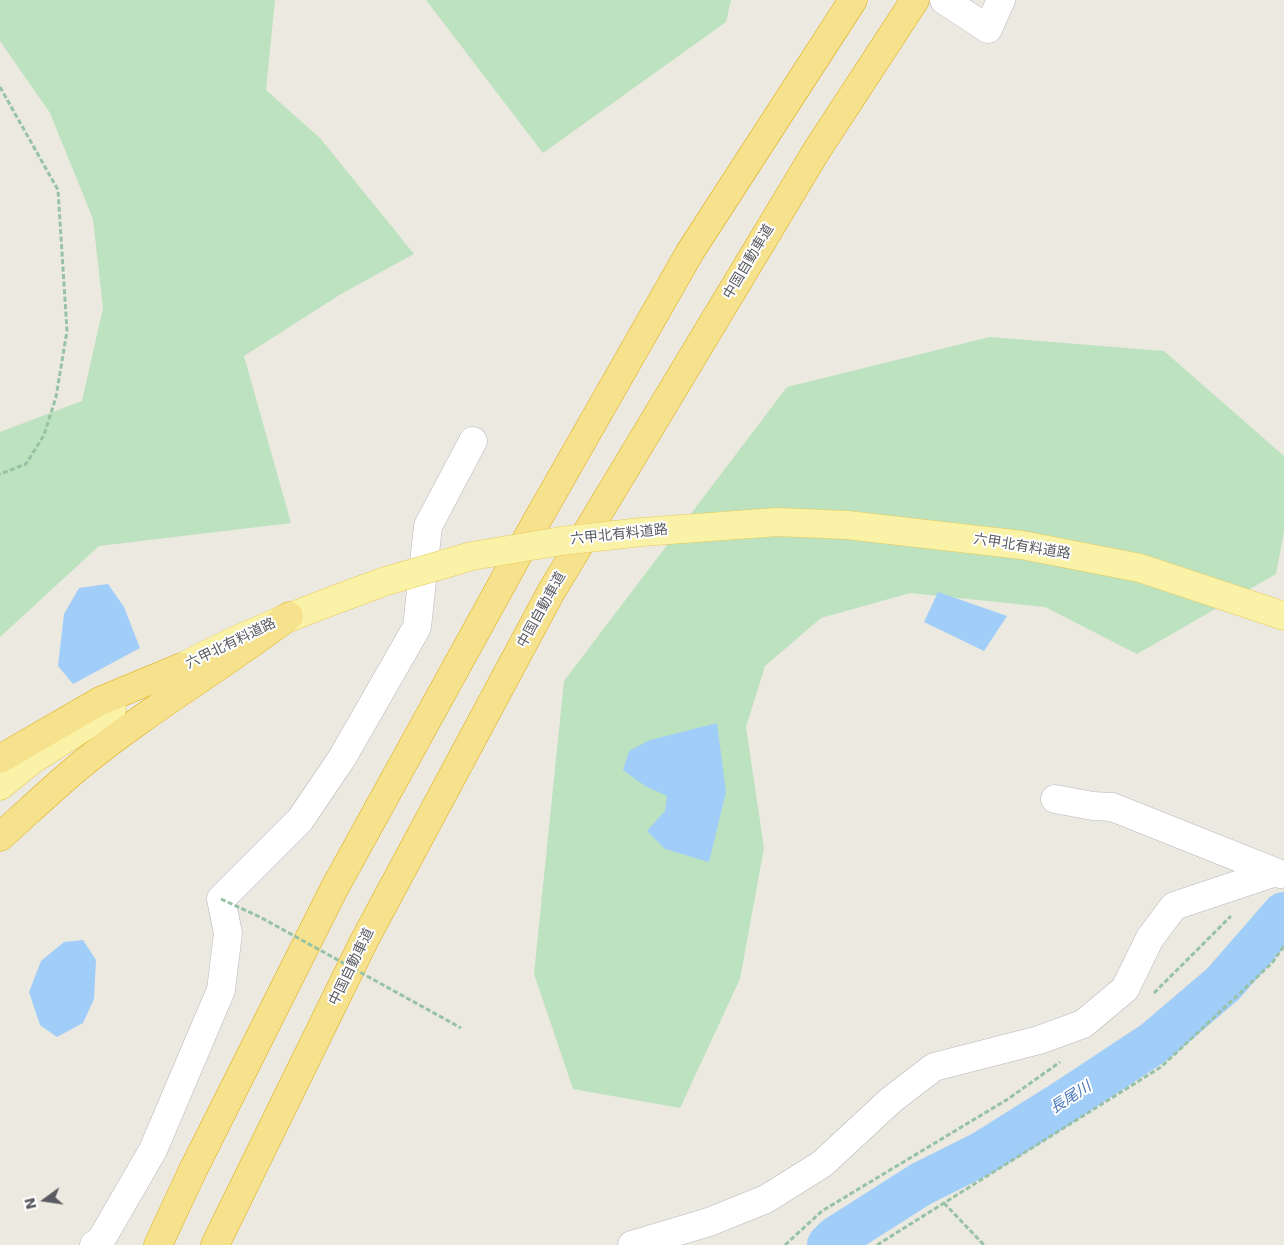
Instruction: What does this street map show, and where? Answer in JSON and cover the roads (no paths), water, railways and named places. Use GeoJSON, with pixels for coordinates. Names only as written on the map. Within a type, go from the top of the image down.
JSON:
{"type":"FeatureCollection","features":[{"type":"Feature","properties":{"kind":"highway"},"geometry":{"type":"LineString","coordinates":[[158,1245],[192,1172],[334,889],[535,524],[690,252],[853,0]]}},
{"type":"Feature","properties":{"kind":"highway","name":"中国自動車道"},"geometry":{"type":"LineString","coordinates":[[215,1245],[364,941],[542,609],[747,264],[817,150],[915,0]]}},
{"type":"Feature","properties":{"kind":"highway"},"geometry":{"type":"LineString","coordinates":[[0,837],[83,764],[170,699],[236,656],[290,616]]}},
{"type":"Feature","properties":{"kind":"highway"},"geometry":{"type":"LineString","coordinates":[[0,759],[100,701],[182,667]]}},
{"type":"Feature","properties":{"kind":"main road","name":"六甲北有料道路"},"geometry":{"type":"LineString","coordinates":[[0,786],[32,760],[77,730],[182,667],[290,616],[386,581],[472,556],[561,541],[642,532],[776,522],[847,525],[1022,545],[1140,568],[1284,616]]}},
{"type":"Feature","properties":{"kind":"street"},"geometry":{"type":"LineString","coordinates":[[944,0],[988,30],[1001,0]]}},
{"type":"Feature","properties":{"kind":"street"},"geometry":{"type":"LineString","coordinates":[[94,1245],[101,1240],[153,1150],[221,990],[228,933],[221,899],[300,820],[342,758],[417,627],[428,526],[473,441]]}},
{"type":"Feature","properties":{"kind":"street"},"geometry":{"type":"LineString","coordinates":[[1055,799],[1094,806],[1112,807],[1279,874]]}},
{"type":"Feature","properties":{"kind":"street"},"geometry":{"type":"LineString","coordinates":[[632,1245],[709,1222],[766,1199],[822,1164],[891,1100],[934,1067],[1039,1040],[1083,1024],[1125,989],[1150,938],[1174,906],[1279,874]]}},
{"type":"Feature","properties":{"kind":"water"},"geometry":{"type":"Polygon","coordinates":[[[108,584],[124,607],[140,648],[73,684],[58,666],[64,614],[79,588],[108,584]]]}},
{"type":"Feature","properties":{"kind":"water"},"geometry":{"type":"Polygon","coordinates":[[[938,592],[1007,616],[984,651],[924,622],[938,592]]]}},
{"type":"Feature","properties":{"kind":"water"},"geometry":{"type":"Polygon","coordinates":[[[717,723],[726,792],[709,862],[665,849],[647,831],[665,811],[667,796],[645,786],[623,770],[629,751],[650,740],[717,723]]]}},
{"type":"Feature","properties":{"kind":"water"},"geometry":{"type":"Polygon","coordinates":[[[83,940],[96,960],[94,999],[83,1023],[57,1037],[40,1025],[29,992],[41,961],[64,942],[83,940]]]}},
{"type":"Feature","properties":{"kind":"waterway","name":"長尾川"},"geometry":{"type":"LineString","coordinates":[[829,1245],[836,1238],[921,1184],[983,1153],[1155,1042],[1223,984],[1284,914]]}}]}
